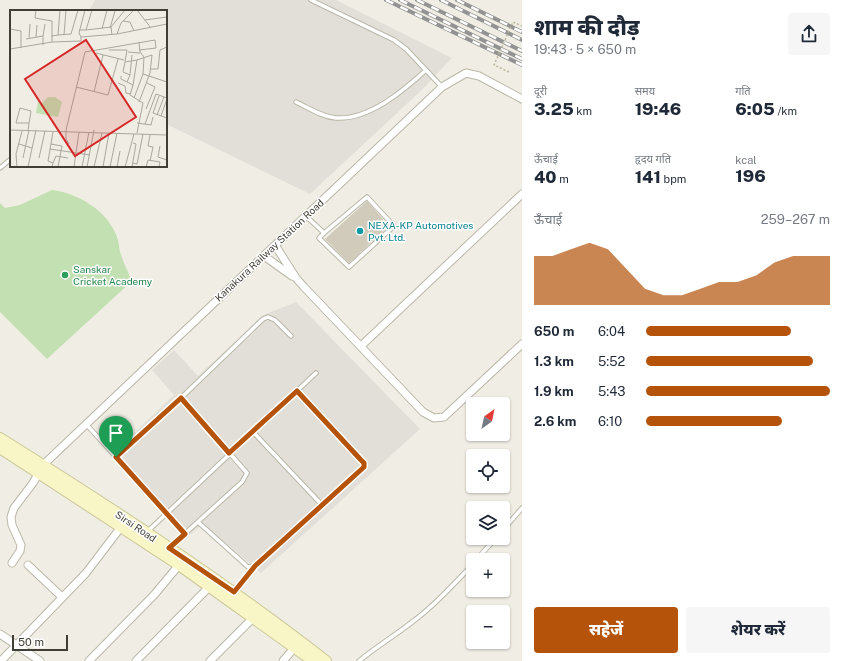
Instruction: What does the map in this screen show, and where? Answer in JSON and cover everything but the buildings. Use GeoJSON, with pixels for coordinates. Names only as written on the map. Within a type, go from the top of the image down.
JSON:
{"type":"FeatureCollection","features":[{"type":"Feature","properties":{"kind":"main road","name":"Sirsi Road"},"geometry":{"type":"LineString","coordinates":[[0,438],[121,527],[179,565],[234,592],[326,661]]}},
{"type":"Feature","properties":{"kind":"main road","name":"Sirsi Road"},"geometry":{"type":"LineString","coordinates":[[0,448],[41,469],[169,548],[213,583],[253,618],[313,661]]}},
{"type":"Feature","properties":{"kind":"street","name":"Kanakura Railway Station Road"},"geometry":{"type":"LineString","coordinates":[[12,563],[20,551],[21,545],[12,526],[11,517],[14,508],[41,469],[86,424],[442,87],[466,73],[479,76],[519,98]]}},
{"type":"Feature","properties":{"kind":"street"},"geometry":{"type":"LineString","coordinates":[[361,346],[522,194]]}},
{"type":"Feature","properties":{"kind":"street"},"geometry":{"type":"LineString","coordinates":[[275,245],[296,278],[423,412],[434,418],[444,417],[522,344]]}},
{"type":"Feature","properties":{"kind":"street"},"geometry":{"type":"LineString","coordinates":[[264,256],[296,278]]}},
{"type":"Feature","properties":{"kind":"street"},"geometry":{"type":"LineString","coordinates":[[1,661],[86,573],[121,527]]}},
{"type":"Feature","properties":{"kind":"street"},"geometry":{"type":"LineString","coordinates":[[28,565],[62,597]]}},
{"type":"Feature","properties":{"kind":"street"},"geometry":{"type":"LineString","coordinates":[[89,661],[154,595],[179,565]]}},
{"type":"Feature","properties":{"kind":"street"},"geometry":{"type":"LineString","coordinates":[[136,661],[213,583]]}},
{"type":"Feature","properties":{"kind":"street"},"geometry":{"type":"LineString","coordinates":[[210,661],[253,618]]}},
{"type":"Feature","properties":{"kind":"street"},"geometry":{"type":"LineString","coordinates":[[0,634],[40,661]]}},
{"type":"Feature","properties":{"kind":"street"},"geometry":{"type":"LineString","coordinates":[[284,661],[295,647]]}},
{"type":"Feature","properties":{"kind":"lane"},"geometry":{"type":"LineString","coordinates":[[311,0],[394,40],[406,49],[425,71],[442,87]]}},
{"type":"Feature","properties":{"kind":"lane"},"geometry":{"type":"LineString","coordinates":[[296,102],[321,114],[337,118],[349,117],[388,102],[425,71]]}},
{"type":"Feature","properties":{"kind":"lane"},"geometry":{"type":"LineString","coordinates":[[0,168],[10,160]]}},
{"type":"Feature","properties":{"kind":"lane"},"geometry":{"type":"LineString","coordinates":[[367,197],[394,226],[349,266],[319,238],[324,233],[367,197]]}},
{"type":"Feature","properties":{"kind":"lane"},"geometry":{"type":"LineString","coordinates":[[306,216],[324,233]]}},
{"type":"Feature","properties":{"kind":"lane"},"geometry":{"type":"LineString","coordinates":[[116,457],[181,398],[263,319],[268,317],[275,320],[291,336]]}},
{"type":"Feature","properties":{"kind":"lane"},"geometry":{"type":"LineString","coordinates":[[146,533],[229,453],[316,373]]}},
{"type":"Feature","properties":{"kind":"lane"},"geometry":{"type":"LineString","coordinates":[[234,592],[255,566],[362,470],[364,463],[297,391]]}},
{"type":"Feature","properties":{"kind":"lane"},"geometry":{"type":"LineString","coordinates":[[169,548],[245,478],[247,473],[181,398]]}},
{"type":"Feature","properties":{"kind":"lane"},"geometry":{"type":"LineString","coordinates":[[86,424],[185,534]]}},
{"type":"Feature","properties":{"kind":"lane"},"geometry":{"type":"LineString","coordinates":[[253,432],[322,505]]}},
{"type":"Feature","properties":{"kind":"lane"},"geometry":{"type":"LineString","coordinates":[[510,522],[522,508]]}},
{"type":"Feature","properties":{"kind":"lane"},"geometry":{"type":"LineString","coordinates":[[198,522],[248,567],[255,566]]}},
{"type":"Feature","properties":{"kind":"lane"},"geometry":{"type":"LineString","coordinates":[[482,553],[490,545]]}},
{"type":"Feature","properties":{"kind":"lane"},"geometry":{"type":"LineString","coordinates":[[359,661],[391,636],[411,623],[448,591],[466,572]]}},
{"type":"Feature","properties":{"kind":"path"},"geometry":{"type":"LineString","coordinates":[[509,72],[494,65],[513,22],[522,26]]}},
{"type":"Feature","properties":{"kind":"shaded area"},"geometry":{"type":"Polygon","coordinates":[[[95,0],[336,0],[452,58],[424,88],[310,194],[167,124],[167,10],[90,10],[95,0]]]}},
{"type":"Feature","properties":{"kind":"shaded area"},"geometry":{"type":"Polygon","coordinates":[[[296,302],[420,429],[261,573],[203,524],[187,537],[113,453],[174,395],[152,370],[174,350],[198,376],[263,315],[296,302]]]}},
{"type":"Feature","properties":{"kind":"green space","name":"Sanskar Cricket Academy"},"geometry":{"type":"Polygon","coordinates":[[[52,190],[82,199],[99,211],[107,219],[117,237],[121,256],[132,281],[47,359],[0,312],[0,203],[5,208],[20,205],[52,190]]]}},
{"type":"Feature","properties":{"kind":"railway"},"geometry":{"type":"LineString","coordinates":[[386,0],[522,65]]}},
{"type":"Feature","properties":{"kind":"railway"},"geometry":{"type":"LineString","coordinates":[[400,0],[522,59]]}},
{"type":"Feature","properties":{"kind":"railway"},"geometry":{"type":"LineString","coordinates":[[417,0],[522,51]]}},
{"type":"Feature","properties":{"kind":"railway"},"geometry":{"type":"LineString","coordinates":[[441,0],[522,40]]}},
{"type":"Feature","properties":{"kind":"railway"},"geometry":{"type":"LineString","coordinates":[[457,0],[522,32]]}},
{"type":"Feature","properties":{"kind":"place","name":"NEXA-KP Automotives Pvt. Ltd."},"geometry":{"type":"Point","coordinates":[360,231]}},
{"type":"Feature","properties":{"kind":"place","name":"Sanskar Cricket Academy"},"geometry":{"type":"Point","coordinates":[65,275]}},
{"type":"Feature","properties":{"kind":"route"},"geometry":{"type":"LineString","coordinates":[[297,391],[364,463],[364,467],[255,566],[234,592],[169,548],[185,534],[116,457],[181,398],[229,453],[297,391]]}}]}
